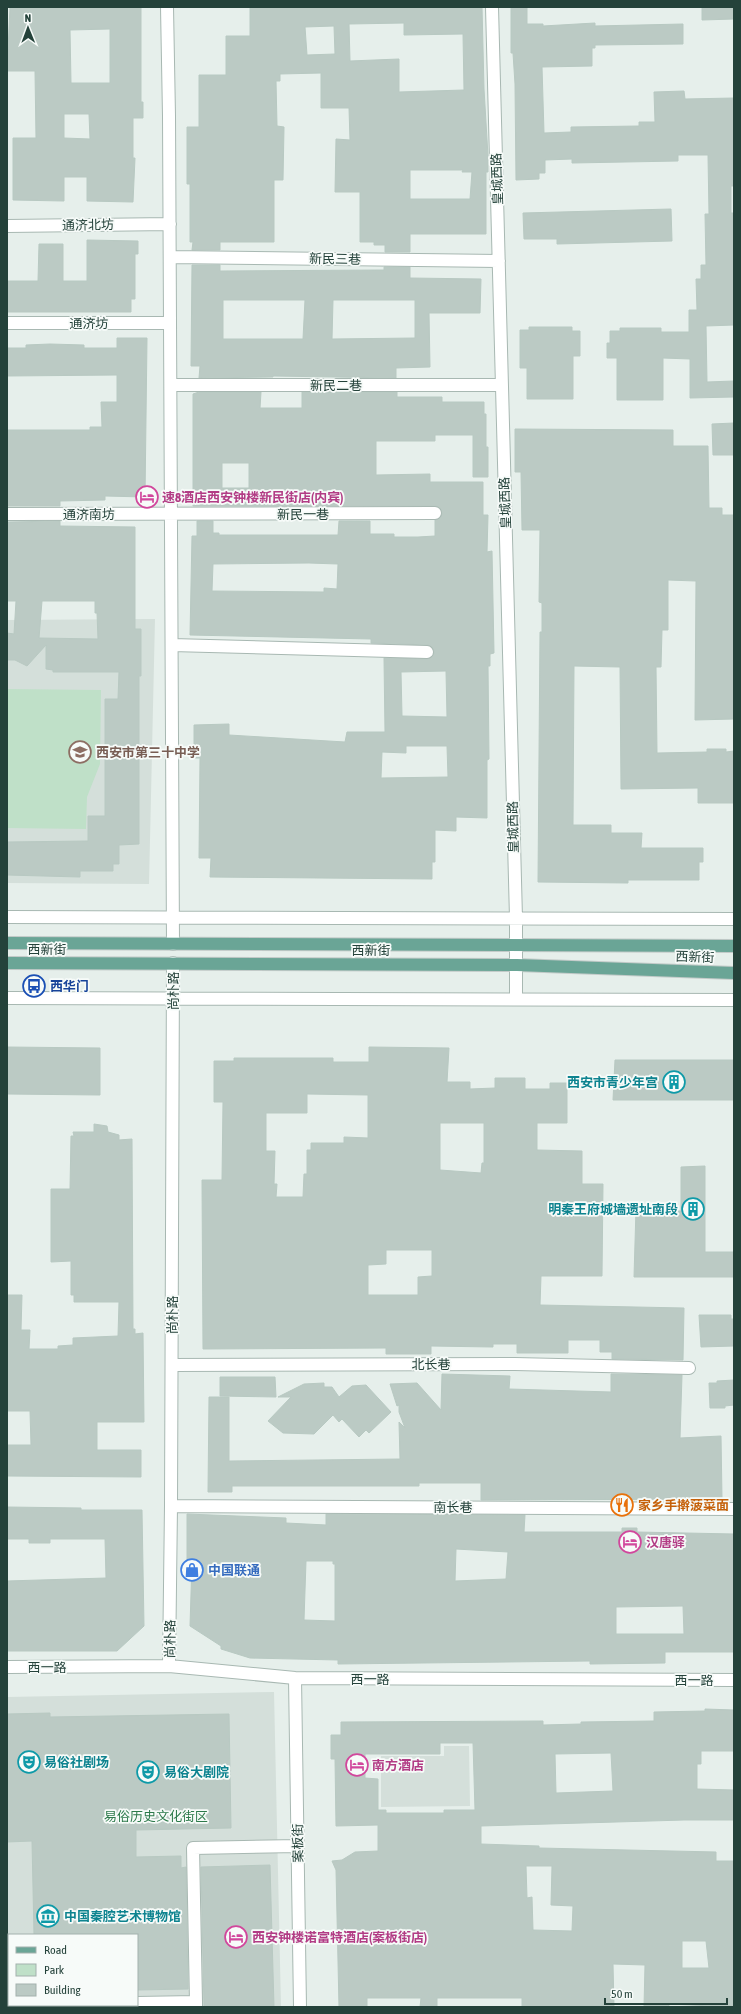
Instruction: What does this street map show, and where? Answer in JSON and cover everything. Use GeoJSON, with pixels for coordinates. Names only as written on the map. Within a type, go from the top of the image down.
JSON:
{"type":"FeatureCollection","features":[{"type":"Feature","properties":{"kind":"main road","name":"西新街"},"geometry":{"type":"LineString","coordinates":[[7,943],[734,946]]}},
{"type":"Feature","properties":{"kind":"main road","name":"西新街"},"geometry":{"type":"LineString","coordinates":[[7,963],[517,965],[734,973]]}},
{"type":"Feature","properties":{"kind":"street"},"geometry":{"type":"LineString","coordinates":[[167,7],[170,224],[173,944]]}},
{"type":"Feature","properties":{"kind":"street","name":"皇城西路"},"geometry":{"type":"LineString","coordinates":[[492,7],[516,918],[516,999]]}},
{"type":"Feature","properties":{"kind":"street","name":"通济北坊"},"geometry":{"type":"LineString","coordinates":[[7,226],[170,224]]}},
{"type":"Feature","properties":{"kind":"street","name":"新民三巷"},"geometry":{"type":"LineString","coordinates":[[170,257],[499,261]]}},
{"type":"Feature","properties":{"kind":"street","name":"通济坊"},"geometry":{"type":"LineString","coordinates":[[7,323],[170,322]]}},
{"type":"Feature","properties":{"kind":"street","name":"新民二巷"},"geometry":{"type":"LineString","coordinates":[[170,386],[501,385]]}},
{"type":"Feature","properties":{"kind":"street","name":"新民一巷"},"geometry":{"type":"LineString","coordinates":[[171,514],[434,513]]}},
{"type":"Feature","properties":{"kind":"street","name":"通济南坊"},"geometry":{"type":"LineString","coordinates":[[7,514],[171,514]]}},
{"type":"Feature","properties":{"kind":"street"},"geometry":{"type":"LineString","coordinates":[[172,645],[427,652]]}},
{"type":"Feature","properties":{"kind":"street"},"geometry":{"type":"LineString","coordinates":[[7,917],[734,919]]}},
{"type":"Feature","properties":{"kind":"street","name":"尚朴路"},"geometry":{"type":"LineString","coordinates":[[169,1666],[172,1506],[173,963]]}},
{"type":"Feature","properties":{"kind":"street"},"geometry":{"type":"LineString","coordinates":[[7,998],[734,1000]]}},
{"type":"Feature","properties":{"kind":"street","name":"北长巷"},"geometry":{"type":"LineString","coordinates":[[172,1365],[515,1364],[689,1368]]}},
{"type":"Feature","properties":{"kind":"street","name":"南长巷"},"geometry":{"type":"LineString","coordinates":[[172,1506],[734,1509]]}},
{"type":"Feature","properties":{"kind":"street","name":"西一路"},"geometry":{"type":"LineString","coordinates":[[7,1667],[169,1666],[295,1678],[734,1680]]}},
{"type":"Feature","properties":{"kind":"street","name":"案板街"},"geometry":{"type":"LineString","coordinates":[[295,1678],[300,2007]]}},
{"type":"Feature","properties":{"kind":"street"},"geometry":{"type":"LineString","coordinates":[[138,2004],[196,2005],[193,1848],[298,1846]]}},
{"type":"Feature","properties":{"kind":"shaded area","name":"西安市第三十中学"},"geometry":{"type":"Polygon","coordinates":[[[155,619],[149,884],[7,883],[7,620],[155,619]]]}},
{"type":"Feature","properties":{"kind":"shaded area","name":"易俗历史文化街区"},"geometry":{"type":"Polygon","coordinates":[[[274,1692],[281,2007],[7,2007],[7,1697],[274,1692]]]}},
{"type":"Feature","properties":{"kind":"shaded area"},"geometry":{"type":"Polygon","coordinates":[[[444,1746],[469,1746],[470,1806],[381,1807],[381,1756],[444,1756],[444,1746]]]}},
{"type":"Feature","properties":{"kind":"green space"},"geometry":{"type":"Polygon","coordinates":[[[7,689],[101,690],[100,764],[87,797],[86,829],[7,828],[7,689]]]}},
{"type":"Feature","properties":{"kind":"building"},"geometry":{"type":"Polygon","coordinates":[[[10,7],[141,7],[141,102],[143,102],[143,118],[133,118],[133,158],[135,158],[133,202],[87,201],[87,177],[64,177],[64,201],[13,200],[13,138],[36,138],[35,71],[7,71],[10,7]],[[110,29],[70,30],[71,83],[110,83],[110,29]],[[64,114],[64,138],[90,139],[89,114],[64,114]]]}},
{"type":"Feature","properties":{"kind":"building"},"geometry":{"type":"Polygon","coordinates":[[[250,7],[482,7],[484,89],[488,156],[488,172],[486,172],[486,234],[410,234],[410,252],[385,252],[385,245],[374,245],[374,242],[360,242],[360,192],[335,192],[336,139],[350,140],[349,108],[321,108],[321,73],[280,74],[280,81],[276,81],[277,126],[284,127],[283,180],[274,180],[274,242],[220,242],[220,250],[192,250],[193,242],[190,242],[190,184],[187,184],[187,127],[199,127],[199,75],[226,75],[226,36],[250,36],[250,7]],[[404,23],[349,24],[350,61],[399,59],[399,92],[464,90],[463,34],[404,35],[404,23]],[[334,26],[305,27],[307,55],[335,54],[334,26]],[[410,170],[410,199],[470,199],[472,172],[462,172],[463,170],[410,170]]]}},
{"type":"Feature","properties":{"kind":"building"},"geometry":{"type":"Polygon","coordinates":[[[511,7],[527,7],[527,24],[543,24],[543,26],[595,23],[595,26],[683,24],[683,44],[595,45],[595,48],[592,48],[592,66],[542,67],[544,133],[571,132],[571,127],[639,126],[639,122],[655,122],[654,92],[684,91],[685,99],[734,98],[734,186],[731,186],[731,213],[734,213],[734,325],[706,326],[707,382],[734,381],[734,397],[690,398],[690,359],[663,358],[663,400],[617,400],[617,358],[607,358],[607,343],[610,343],[610,331],[620,331],[620,328],[661,328],[661,332],[689,332],[689,310],[697,310],[696,279],[701,279],[701,265],[706,265],[705,214],[709,214],[708,155],[678,155],[678,161],[572,163],[572,159],[545,160],[545,173],[539,173],[539,179],[516,180],[515,84],[513,53],[511,53],[511,7]]]}},
{"type":"Feature","properties":{"kind":"building"},"geometry":{"type":"Polygon","coordinates":[[[702,7],[734,7],[734,19],[702,20],[702,7]]]}},
{"type":"Feature","properties":{"kind":"building"},"geometry":{"type":"Polygon","coordinates":[[[671,209],[672,241],[557,244],[557,239],[524,239],[523,213],[671,209]]]}},
{"type":"Feature","properties":{"kind":"building"},"geometry":{"type":"Polygon","coordinates":[[[87,240],[138,241],[138,254],[135,254],[135,299],[131,299],[131,312],[7,312],[7,281],[38,281],[39,244],[63,244],[63,281],[87,281],[87,240]]]}},
{"type":"Feature","properties":{"kind":"building"},"geometry":{"type":"Polygon","coordinates":[[[192,265],[220,265],[220,271],[384,270],[384,267],[410,267],[410,278],[481,279],[480,313],[429,313],[430,367],[396,368],[396,378],[273,376],[199,378],[200,366],[191,366],[192,265]],[[223,300],[223,339],[303,339],[305,300],[223,300]],[[333,300],[332,339],[415,338],[415,300],[333,300]]]}},
{"type":"Feature","properties":{"kind":"building"},"geometry":{"type":"Polygon","coordinates":[[[529,327],[572,327],[572,331],[580,331],[580,356],[573,356],[573,399],[527,399],[527,368],[520,368],[520,330],[529,330],[529,327]]]}},
{"type":"Feature","properties":{"kind":"building"},"geometry":{"type":"Polygon","coordinates":[[[117,338],[147,338],[145,497],[105,496],[105,500],[60,501],[60,506],[7,506],[7,430],[90,430],[90,427],[102,427],[101,402],[117,402],[117,375],[7,376],[7,348],[26,348],[26,345],[50,344],[84,345],[84,348],[117,348],[117,338]]]}},
{"type":"Feature","properties":{"kind":"building"},"geometry":{"type":"Polygon","coordinates":[[[199,392],[261,392],[260,408],[302,408],[302,392],[397,392],[397,397],[442,397],[442,402],[484,402],[484,414],[486,414],[486,447],[488,447],[488,477],[473,477],[473,435],[435,435],[435,441],[376,441],[376,475],[430,474],[430,482],[483,482],[483,515],[488,515],[487,552],[492,551],[494,653],[490,654],[490,666],[488,666],[489,759],[487,760],[487,818],[456,817],[456,831],[435,830],[435,862],[432,862],[432,879],[210,877],[211,858],[199,858],[200,758],[194,758],[194,725],[229,724],[229,735],[345,742],[347,732],[385,732],[384,658],[427,659],[433,656],[434,652],[433,648],[428,645],[371,643],[371,639],[190,635],[192,536],[197,536],[197,521],[213,521],[213,533],[219,533],[219,535],[338,535],[339,521],[370,521],[370,534],[394,534],[394,537],[418,537],[435,536],[435,520],[441,517],[442,513],[439,507],[435,506],[193,506],[193,394],[199,392]],[[222,463],[222,488],[249,488],[249,463],[222,463]],[[213,564],[212,591],[324,592],[324,588],[337,589],[338,564],[213,564]],[[446,671],[401,672],[402,716],[447,717],[446,671]],[[406,746],[406,753],[382,752],[381,778],[448,777],[447,746],[406,746]]]}},
{"type":"Feature","properties":{"kind":"building"},"geometry":{"type":"Polygon","coordinates":[[[734,423],[734,455],[713,455],[712,424],[734,423]]]}},
{"type":"Feature","properties":{"kind":"building"},"geometry":{"type":"Polygon","coordinates":[[[515,429],[673,430],[673,446],[708,446],[709,508],[722,508],[722,515],[734,515],[734,719],[695,720],[696,581],[668,580],[668,630],[662,630],[661,667],[656,667],[657,753],[707,752],[707,749],[726,749],[726,752],[734,751],[734,803],[698,803],[698,788],[621,789],[620,667],[574,666],[573,825],[611,825],[611,833],[642,833],[641,848],[703,848],[703,862],[699,862],[699,880],[628,880],[628,883],[538,882],[540,632],[542,632],[542,603],[539,602],[540,530],[522,530],[521,472],[515,472],[515,429]]]}},
{"type":"Feature","properties":{"kind":"building"},"geometry":{"type":"Polygon","coordinates":[[[60,521],[60,526],[135,527],[135,629],[141,629],[141,676],[139,676],[139,844],[119,845],[119,864],[113,864],[113,871],[80,871],[80,877],[7,875],[7,842],[88,841],[88,816],[105,816],[105,699],[118,699],[119,672],[53,672],[53,670],[46,669],[46,645],[27,666],[15,660],[7,660],[7,633],[14,634],[16,601],[7,601],[7,522],[60,521]],[[42,601],[39,638],[98,639],[95,601],[42,601]]]}},
{"type":"Feature","properties":{"kind":"building"},"geometry":{"type":"Polygon","coordinates":[[[7,1047],[100,1048],[100,1095],[7,1094],[7,1047]]]}},
{"type":"Feature","properties":{"kind":"building"},"geometry":{"type":"Polygon","coordinates":[[[369,1047],[449,1048],[447,1082],[470,1082],[470,1089],[495,1088],[495,1078],[525,1078],[525,1089],[550,1089],[550,1083],[567,1083],[567,1123],[537,1123],[537,1150],[582,1151],[582,1184],[603,1184],[602,1276],[541,1276],[540,1305],[684,1308],[683,1360],[612,1359],[612,1352],[600,1352],[600,1340],[568,1340],[568,1353],[517,1353],[517,1344],[493,1344],[493,1347],[431,1346],[431,1354],[386,1354],[386,1348],[203,1349],[202,1180],[222,1180],[223,1102],[214,1102],[214,1061],[234,1061],[234,1058],[333,1058],[333,1062],[369,1062],[369,1047]],[[307,1094],[307,1113],[266,1113],[266,1151],[275,1151],[274,1184],[277,1184],[276,1197],[303,1197],[304,1174],[307,1174],[307,1150],[311,1150],[311,1143],[344,1143],[344,1137],[368,1138],[368,1095],[307,1094]],[[440,1123],[440,1170],[481,1173],[482,1163],[484,1163],[484,1123],[440,1123]],[[386,1250],[386,1264],[368,1265],[368,1295],[418,1295],[418,1277],[432,1276],[432,1250],[386,1250]]]}},
{"type":"Feature","properties":{"kind":"building","name":"西安市青少年宫"},"geometry":{"type":"Polygon","coordinates":[[[615,1060],[734,1060],[734,1100],[613,1100],[615,1060]]]}},
{"type":"Feature","properties":{"kind":"building"},"geometry":{"type":"Polygon","coordinates":[[[94,1124],[107,1126],[108,1132],[119,1135],[119,1140],[132,1139],[133,1329],[135,1329],[135,1334],[143,1333],[144,1422],[97,1422],[97,1450],[141,1450],[141,1477],[7,1476],[7,1445],[31,1445],[30,1411],[7,1411],[7,1295],[22,1295],[21,1330],[30,1330],[29,1349],[58,1349],[58,1346],[73,1345],[73,1338],[118,1336],[119,1302],[74,1302],[74,1295],[71,1295],[71,1261],[51,1262],[51,1189],[70,1189],[71,1136],[74,1136],[73,1132],[94,1132],[94,1124]]]}},
{"type":"Feature","properties":{"kind":"building"},"geometry":{"type":"Polygon","coordinates":[[[705,1166],[705,1252],[734,1252],[734,1277],[634,1277],[636,1209],[681,1211],[681,1167],[705,1166]]]}},
{"type":"Feature","properties":{"kind":"building"},"geometry":{"type":"Polygon","coordinates":[[[699,1315],[731,1315],[731,1319],[734,1319],[734,1346],[701,1347],[699,1315]]]}},
{"type":"Feature","properties":{"kind":"building"},"geometry":{"type":"Polygon","coordinates":[[[442,1374],[510,1376],[509,1389],[611,1392],[611,1374],[682,1375],[680,1438],[721,1436],[722,1499],[481,1500],[481,1483],[419,1483],[419,1486],[232,1486],[232,1492],[208,1492],[209,1397],[229,1397],[229,1461],[400,1459],[399,1422],[405,1428],[399,1412],[399,1405],[397,1406],[390,1384],[417,1383],[441,1410],[442,1374]]]}},
{"type":"Feature","properties":{"kind":"building"},"geometry":{"type":"Polygon","coordinates":[[[220,1377],[275,1377],[276,1397],[220,1396],[220,1377]]]}},
{"type":"Feature","properties":{"kind":"building"},"geometry":{"type":"Polygon","coordinates":[[[734,1380],[734,1405],[725,1406],[725,1408],[710,1408],[709,1383],[734,1380]]]}},
{"type":"Feature","properties":{"kind":"building"},"geometry":{"type":"Polygon","coordinates":[[[324,1383],[324,1387],[332,1387],[339,1397],[352,1386],[366,1385],[391,1412],[369,1433],[366,1430],[359,1437],[342,1419],[339,1422],[333,1415],[314,1434],[283,1433],[268,1421],[291,1397],[278,1397],[304,1384],[324,1383]]]}},
{"type":"Feature","properties":{"kind":"building"},"geometry":{"type":"Polygon","coordinates":[[[7,1507],[81,1508],[81,1510],[142,1510],[144,1626],[117,1651],[7,1651],[7,1581],[106,1578],[105,1539],[50,1539],[50,1543],[29,1543],[29,1539],[7,1539],[7,1507]]]}},
{"type":"Feature","properties":{"kind":"building"},"geometry":{"type":"Polygon","coordinates":[[[187,1514],[286,1518],[286,1523],[326,1525],[326,1514],[525,1515],[524,1532],[622,1532],[622,1528],[637,1528],[637,1532],[734,1534],[734,1652],[665,1652],[665,1663],[590,1664],[590,1661],[338,1664],[338,1660],[250,1658],[221,1649],[221,1646],[190,1626],[192,1562],[187,1562],[187,1514]],[[456,1549],[455,1581],[506,1579],[508,1552],[456,1549]],[[306,1561],[304,1620],[335,1621],[335,1564],[333,1564],[333,1561],[306,1561]],[[683,1606],[616,1607],[616,1634],[684,1634],[683,1606]]]}},
{"type":"Feature","properties":{"kind":"building"},"geometry":{"type":"Polygon","coordinates":[[[705,1709],[734,1710],[734,1751],[701,1751],[701,1764],[697,1764],[697,1789],[734,1790],[734,1820],[481,1826],[481,1844],[539,1846],[539,1848],[716,1852],[716,1861],[734,1861],[734,2007],[669,2004],[669,2007],[644,2007],[645,1965],[613,1964],[614,2007],[522,2007],[522,1998],[437,1998],[437,2007],[420,2007],[421,1998],[367,1998],[367,2007],[339,2007],[336,1870],[332,1861],[342,1860],[355,1852],[378,1851],[378,1825],[336,1826],[335,1759],[331,1759],[331,1735],[341,1735],[341,1722],[543,1721],[543,1725],[581,1724],[581,1722],[654,1721],[654,1712],[705,1711],[705,1709]],[[440,1743],[440,1754],[365,1754],[365,1778],[378,1779],[378,1810],[386,1810],[386,1813],[444,1813],[444,1810],[475,1810],[473,1743],[440,1743]],[[611,1753],[555,1754],[556,1793],[613,1791],[611,1753]],[[526,1866],[527,1898],[532,1897],[533,1930],[572,1931],[573,1906],[551,1905],[552,1866],[526,1866]],[[682,1941],[682,1968],[709,1968],[706,1941],[682,1941]]]}},
{"type":"Feature","properties":{"kind":"building"},"geometry":{"type":"Polygon","coordinates":[[[50,1713],[50,1717],[229,1714],[231,1828],[136,1830],[136,1857],[181,1856],[181,1868],[186,1867],[188,1989],[138,1990],[138,1934],[34,1934],[32,1841],[7,1842],[7,1714],[50,1713]]]}},
{"type":"Feature","properties":{"kind":"building","name":"西安钟楼诺富特酒店(案板街店)"},"geometry":{"type":"Polygon","coordinates":[[[270,1865],[274,2007],[204,2007],[201,1867],[270,1865]]]}},
{"type":"Feature","properties":{"kind":"place","name":"速8酒店西安钟楼新民街店(内宾)"},"geometry":{"type":"Point","coordinates":[147,497]}},
{"type":"Feature","properties":{"kind":"place","name":"西安市第三十中学"},"geometry":{"type":"Point","coordinates":[80,752]}},
{"type":"Feature","properties":{"kind":"place","name":"西华门"},"geometry":{"type":"Point","coordinates":[34,986]}},
{"type":"Feature","properties":{"kind":"place","name":"西安市青少年宫"},"geometry":{"type":"Point","coordinates":[674,1082]}},
{"type":"Feature","properties":{"kind":"place","name":"明秦王府城墙遗址南段"},"geometry":{"type":"Point","coordinates":[693,1209]}},
{"type":"Feature","properties":{"kind":"place","name":"家乡手擀菠菜面"},"geometry":{"type":"Point","coordinates":[622,1505]}},
{"type":"Feature","properties":{"kind":"place","name":"汉唐驿"},"geometry":{"type":"Point","coordinates":[630,1542]}},
{"type":"Feature","properties":{"kind":"place","name":"中国联通"},"geometry":{"type":"Point","coordinates":[192,1570]}},
{"type":"Feature","properties":{"kind":"place","name":"易俗社剧场"},"geometry":{"type":"Point","coordinates":[29,1762]}},
{"type":"Feature","properties":{"kind":"place","name":"南方酒店"},"geometry":{"type":"Point","coordinates":[357,1765]}},
{"type":"Feature","properties":{"kind":"place","name":"易俗大剧院"},"geometry":{"type":"Point","coordinates":[148,1772]}},
{"type":"Feature","properties":{"kind":"place","name":"中国秦腔艺术博物馆"},"geometry":{"type":"Point","coordinates":[48,1916]}},
{"type":"Feature","properties":{"kind":"place","name":"西安钟楼诺富特酒店(案板街店)"},"geometry":{"type":"Point","coordinates":[236,1937]}}]}
